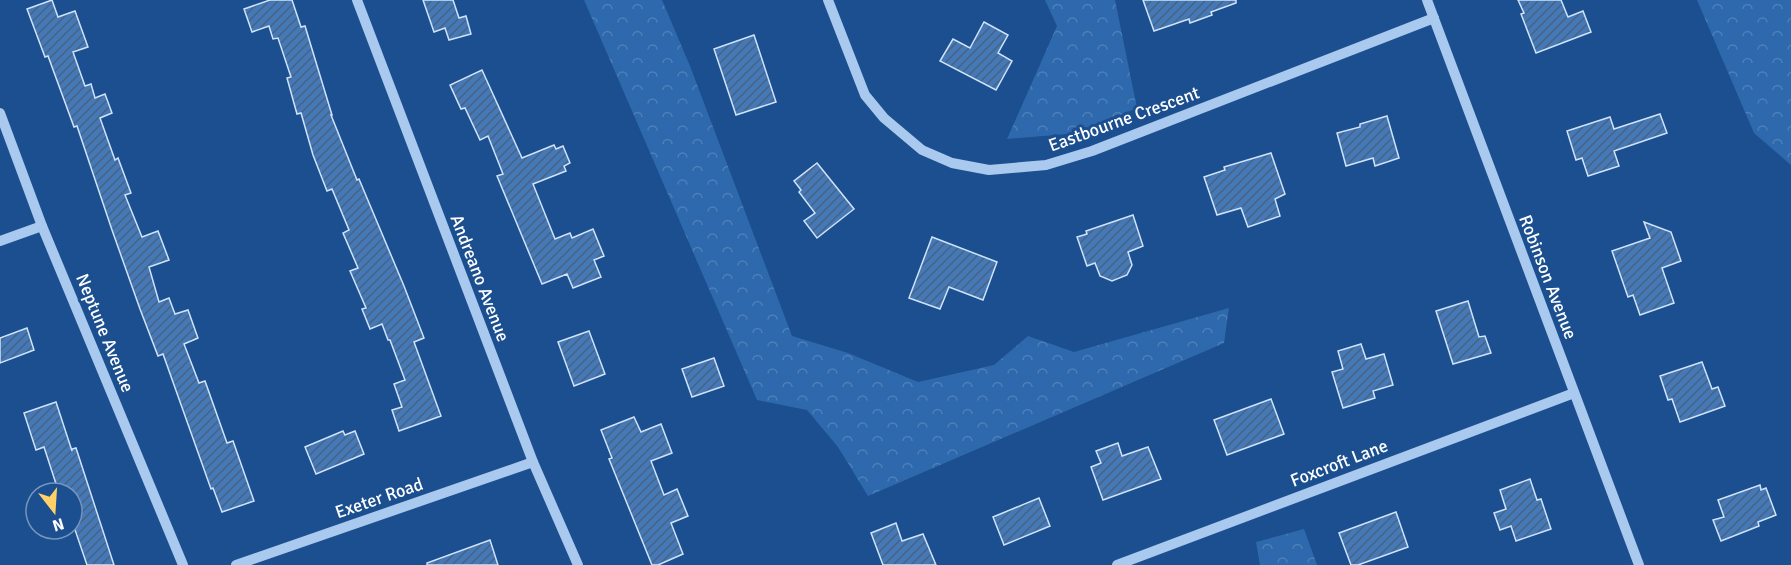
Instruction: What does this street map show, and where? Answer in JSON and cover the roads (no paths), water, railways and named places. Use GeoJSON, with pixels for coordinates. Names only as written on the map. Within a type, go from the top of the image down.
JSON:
{"type":"FeatureCollection","features":[{"type":"Feature","properties":{"kind":"street","name":"Andreano Avenue"},"geometry":{"type":"LineString","coordinates":[[357,0],[533,462],[578,565]]}},
{"type":"Feature","properties":{"kind":"street","name":"Eastbourne Crescent"},"geometry":{"type":"LineString","coordinates":[[828,0],[865,95],[884,118],[922,150],[952,163],[989,170],[1046,165],[1092,151],[1434,18]]}},
{"type":"Feature","properties":{"kind":"street","name":"Robinson Avenue"},"geometry":{"type":"LineString","coordinates":[[1427,0],[1639,565]]}},
{"type":"Feature","properties":{"kind":"street","name":"Neptune Avenue"},"geometry":{"type":"LineString","coordinates":[[0,113],[42,226],[183,565]]}},
{"type":"Feature","properties":{"kind":"street"},"geometry":{"type":"LineString","coordinates":[[0,241],[42,226]]}},
{"type":"Feature","properties":{"kind":"street","name":"Foxcroft Lane"},"geometry":{"type":"LineString","coordinates":[[1117,565],[1574,393]]}},
{"type":"Feature","properties":{"kind":"street","name":"Exeter Road"},"geometry":{"type":"LineString","coordinates":[[236,565],[533,462]]}}]}
